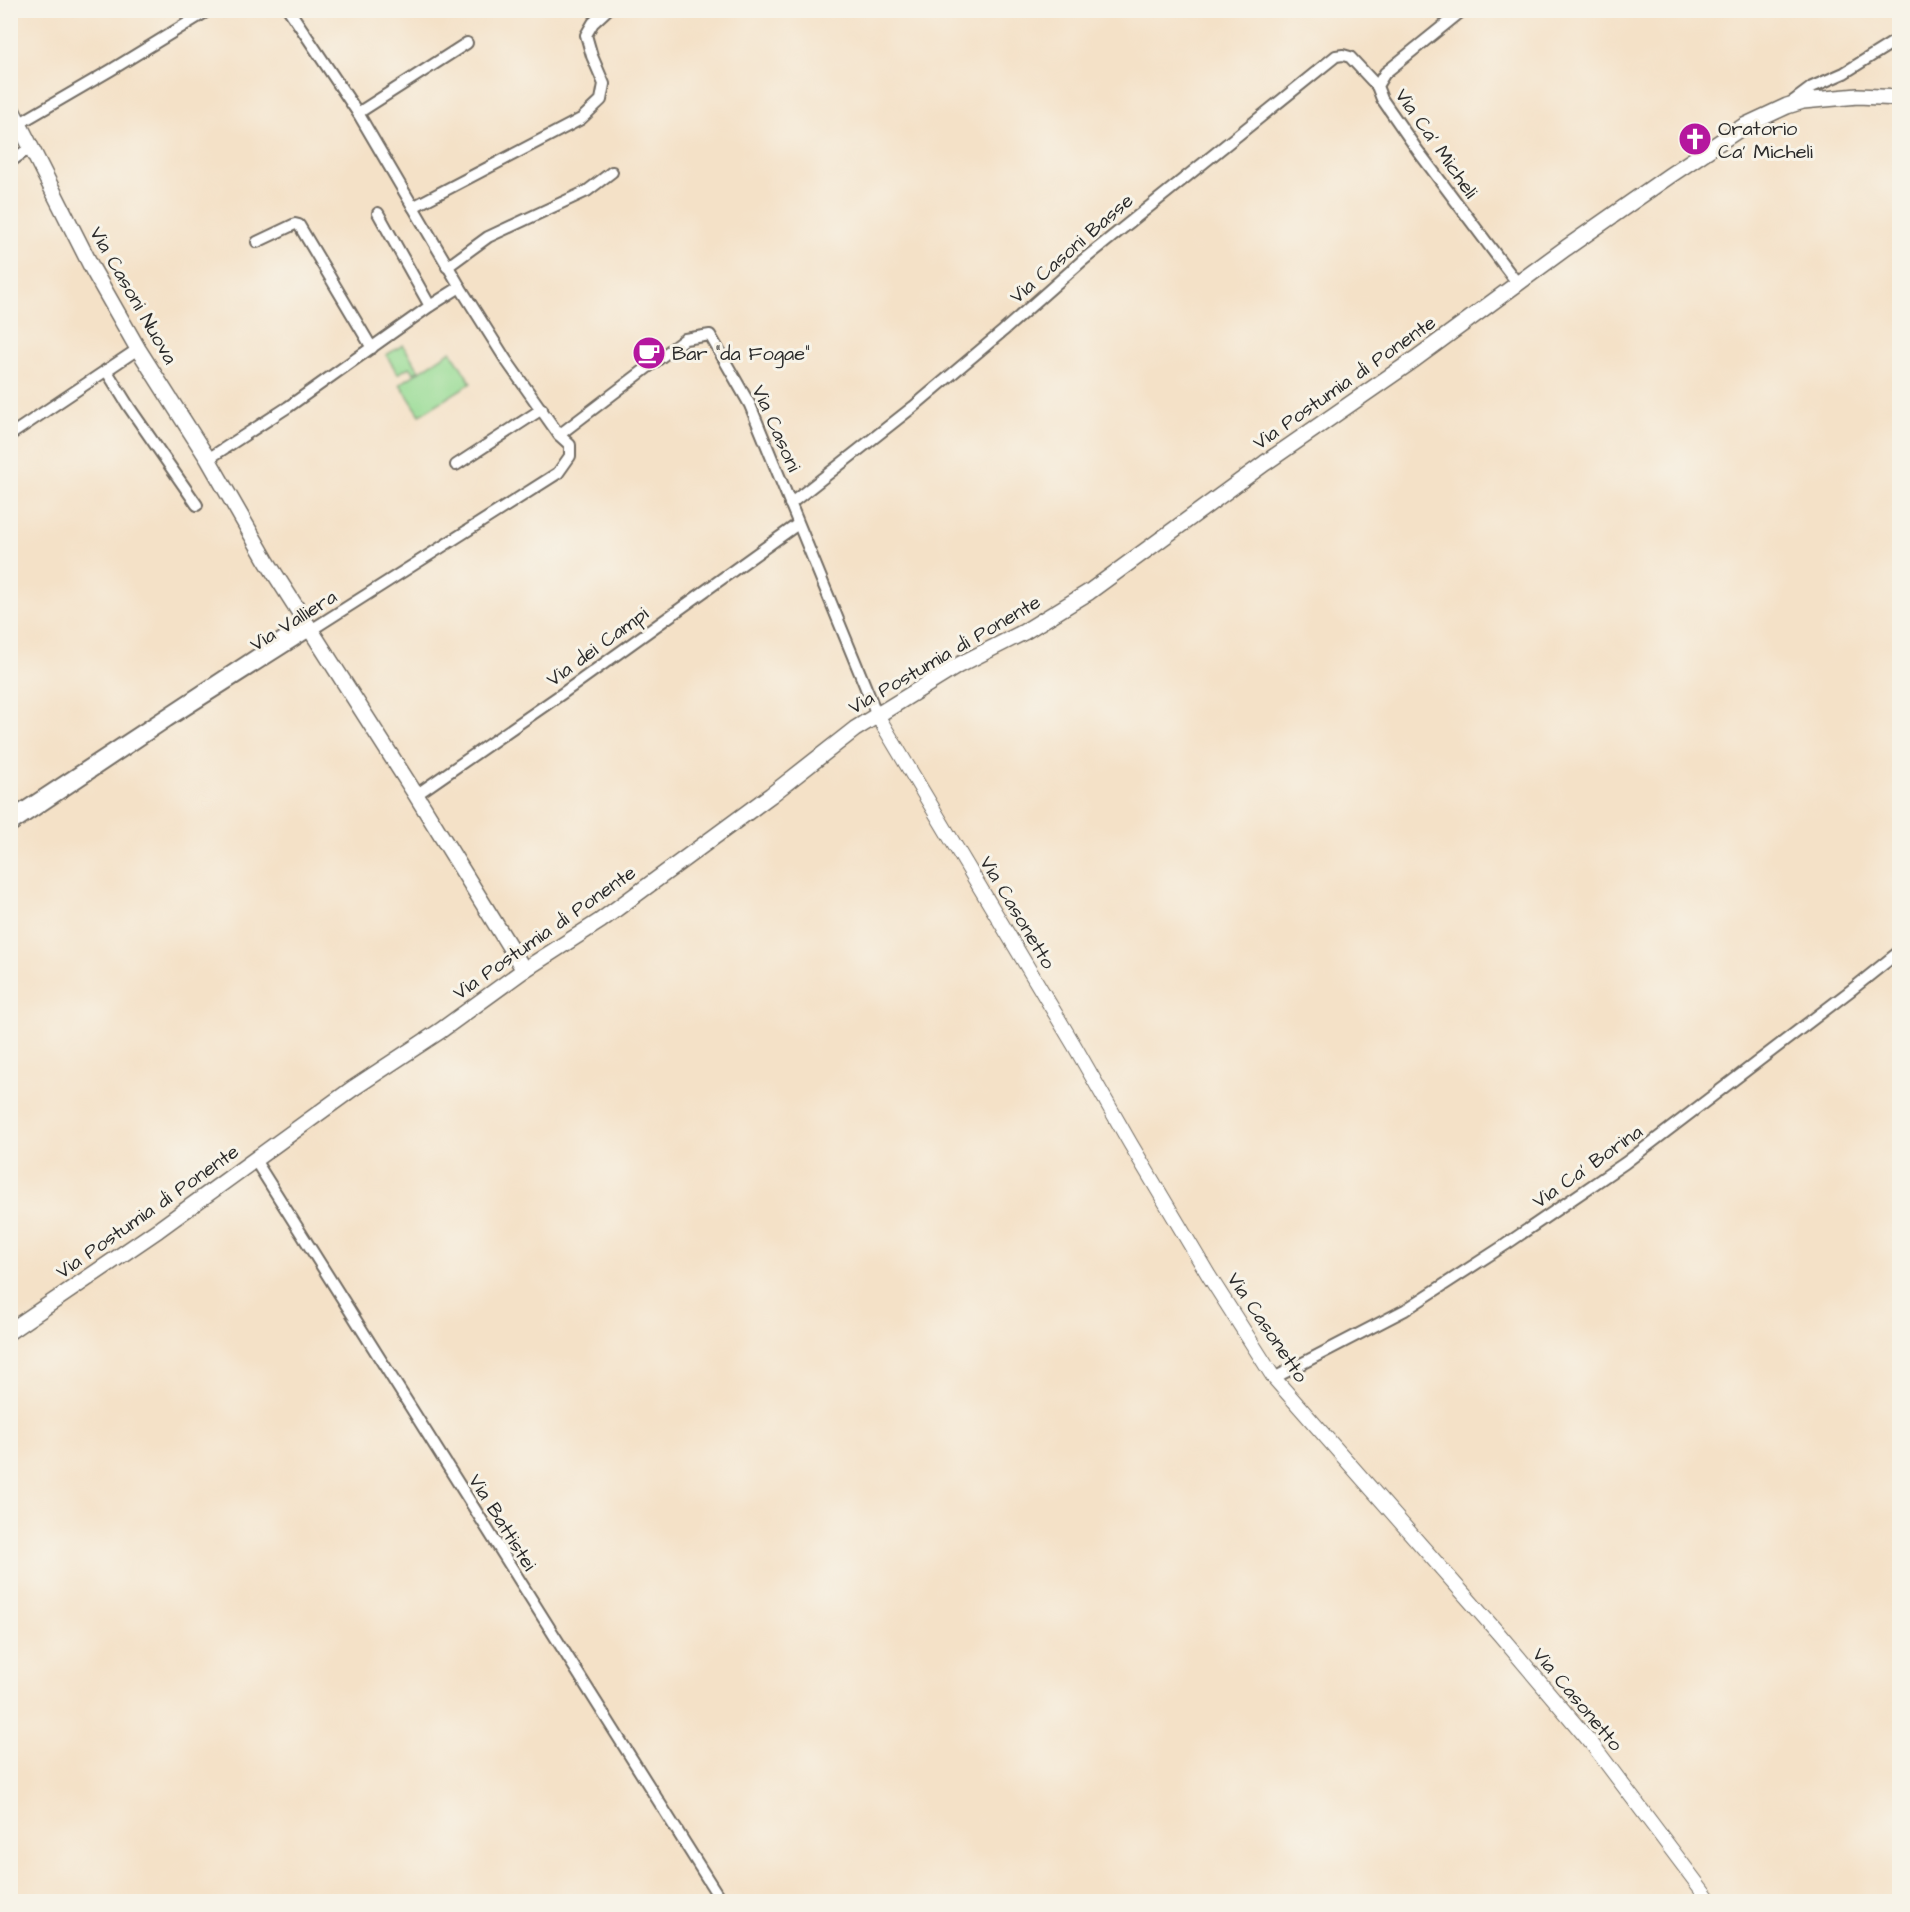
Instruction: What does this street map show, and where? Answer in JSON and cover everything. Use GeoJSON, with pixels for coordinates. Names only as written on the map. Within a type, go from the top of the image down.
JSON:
{"type":"FeatureCollection","features":[{"type":"Feature","properties":{"kind":"main road","name":"Via Postumia di Ponente"},"geometry":{"type":"LineString","coordinates":[[10,1331],[255,1160],[352,1089],[524,970],[600,921],[771,795],[855,729],[957,666],[1024,632],[1089,592],[1265,463],[1415,359],[1678,170],[1744,126],[1803,101],[1850,96],[1899,98]]}},
{"type":"Feature","properties":{"kind":"main road","name":"Via Casoni Nuova"},"geometry":{"type":"LineString","coordinates":[[10,106],[93,270],[138,349],[207,459],[266,560],[524,970]]}},
{"type":"Feature","properties":{"kind":"street"},"geometry":{"type":"LineString","coordinates":[[20,123],[209,10]]}},
{"type":"Feature","properties":{"kind":"street"},"geometry":{"type":"LineString","coordinates":[[289,10],[358,113],[447,267],[506,360],[559,435]]}},
{"type":"Feature","properties":{"kind":"street"},"geometry":{"type":"LineString","coordinates":[[413,207],[581,119],[601,100],[604,84],[586,35],[593,23],[607,10]]}},
{"type":"Feature","properties":{"kind":"street","name":"Via Ca' Micheli"},"geometry":{"type":"LineString","coordinates":[[1463,10],[1385,73],[1377,86],[1383,99],[1418,151],[1518,284]]}},
{"type":"Feature","properties":{"kind":"street"},"geometry":{"type":"LineString","coordinates":[[1787,106],[1812,87],[1844,72],[1899,38]]}},
{"type":"Feature","properties":{"kind":"street"},"geometry":{"type":"LineString","coordinates":[[358,113],[467,43]]}},
{"type":"Feature","properties":{"kind":"street","name":"Via Casoni Basse"},"geometry":{"type":"LineString","coordinates":[[790,504],[913,407],[1082,261],[1260,115],[1336,56],[1350,57],[1377,86]]}},
{"type":"Feature","properties":{"kind":"street"},"geometry":{"type":"LineString","coordinates":[[10,162],[31,147]]}},
{"type":"Feature","properties":{"kind":"street"},"geometry":{"type":"LineString","coordinates":[[447,267],[488,237],[587,190],[612,172]]}},
{"type":"Feature","properties":{"kind":"street"},"geometry":{"type":"LineString","coordinates":[[378,213],[430,306]]}},
{"type":"Feature","properties":{"kind":"street"},"geometry":{"type":"LineString","coordinates":[[257,242],[295,224],[299,225],[372,348]]}},
{"type":"Feature","properties":{"kind":"street"},"geometry":{"type":"LineString","coordinates":[[207,459],[279,413],[460,287]]}},
{"type":"Feature","properties":{"kind":"street","name":"Via Casoni"},"geometry":{"type":"LineString","coordinates":[[559,435],[685,339],[710,334],[750,405],[790,504]]}},
{"type":"Feature","properties":{"kind":"street"},"geometry":{"type":"LineString","coordinates":[[10,435],[138,349]]}},
{"type":"Feature","properties":{"kind":"street"},"geometry":{"type":"LineString","coordinates":[[106,370],[197,505]]}},
{"type":"Feature","properties":{"kind":"street"},"geometry":{"type":"LineString","coordinates":[[456,465],[542,409]]}},
{"type":"Feature","properties":{"kind":"street","name":"Via Valliera"},"geometry":{"type":"LineString","coordinates":[[10,817],[308,626],[558,473],[570,456],[570,444],[559,435]]}},
{"type":"Feature","properties":{"kind":"street"},"geometry":{"type":"LineString","coordinates":[[790,504],[877,715]]}},
{"type":"Feature","properties":{"kind":"street","name":"Via dei Campi"},"geometry":{"type":"LineString","coordinates":[[416,795],[563,693],[798,524]]}},
{"type":"Feature","properties":{"kind":"street","name":"Via Casonetto"},"geometry":{"type":"LineString","coordinates":[[877,715],[1209,1276],[1274,1378],[1592,1744],[1712,1902]]}},
{"type":"Feature","properties":{"kind":"street","name":"Via Valliera"},"geometry":{"type":"LineString","coordinates":[[10,827],[165,719]]}},
{"type":"Feature","properties":{"kind":"street","name":"Via Ca' Borina"},"geometry":{"type":"LineString","coordinates":[[1274,1378],[1405,1310],[1625,1163],[1831,1006],[1899,951]]}},
{"type":"Feature","properties":{"kind":"street","name":"Via Battistei"},"geometry":{"type":"LineString","coordinates":[[255,1160],[722,1902]]}},
{"type":"Feature","properties":{"kind":"green space"},"geometry":{"type":"Polygon","coordinates":[[[403,345],[419,370],[414,373],[409,367],[398,374],[386,355],[403,345]]]}},
{"type":"Feature","properties":{"kind":"green space"},"geometry":{"type":"Polygon","coordinates":[[[451,351],[471,383],[420,415],[400,384],[451,351]]]}},
{"type":"Feature","properties":{"kind":"place","name":"Oratorio Ca' Micheli"},"geometry":{"type":"Point","coordinates":[1695,139]}},
{"type":"Feature","properties":{"kind":"place","name":"Bar \"da Fogae\""},"geometry":{"type":"Point","coordinates":[649,353]}}]}
